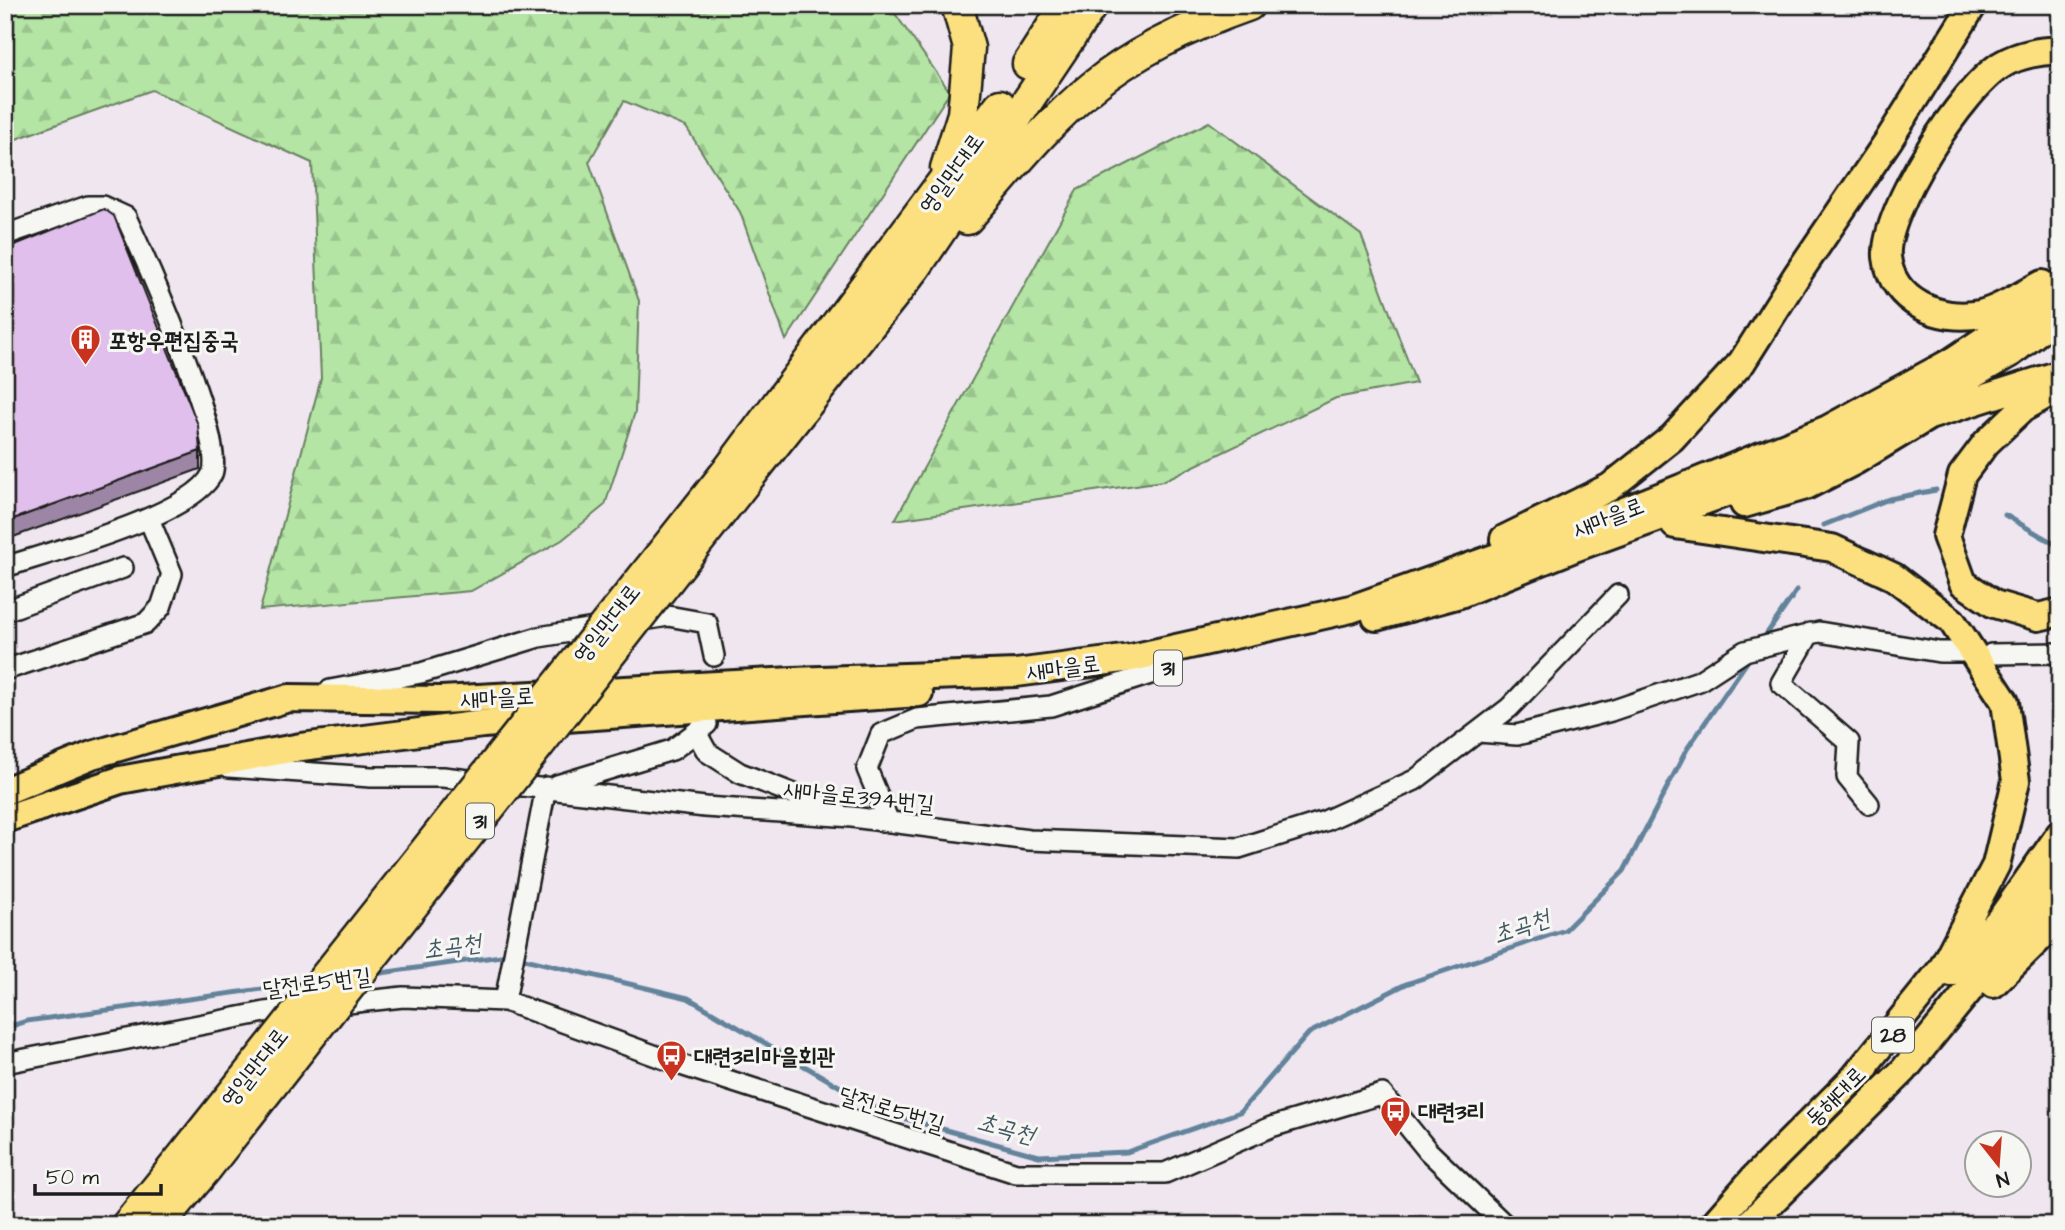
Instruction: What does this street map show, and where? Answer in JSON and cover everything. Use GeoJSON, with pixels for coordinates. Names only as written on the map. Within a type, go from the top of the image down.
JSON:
{"type":"FeatureCollection","features":[{"type":"Feature","properties":{"kind":"highway"},"geometry":{"type":"LineString","coordinates":[[939,190],[963,114],[969,48],[957,5]]}},
{"type":"Feature","properties":{"kind":"highway","name":"영일만대로"},"geometry":{"type":"LineString","coordinates":[[740,471],[980,134],[1066,5]]}},
{"type":"Feature","properties":{"kind":"highway","name":"영일만대로"},"geometry":{"type":"LineString","coordinates":[[159,1225],[196,1161],[740,471],[916,267],[1092,5]]}},
{"type":"Feature","properties":{"kind":"highway"},"geometry":{"type":"LineString","coordinates":[[916,267],[954,234],[1053,122],[1093,85],[1159,44],[1215,17],[1249,5]]}},
{"type":"Feature","properties":{"kind":"highway","name":"영일만대로"},"geometry":{"type":"LineString","coordinates":[[127,1225],[196,1161]]}},
{"type":"Feature","properties":{"kind":"main road"},"geometry":{"type":"LineString","coordinates":[[1351,609],[1610,487],[1672,438],[1742,362],[1888,141],[1973,5]]}},
{"type":"Feature","properties":{"kind":"main road"},"geometry":{"type":"LineString","coordinates":[[2060,51],[2024,55],[2002,64],[1974,88],[1946,124],[1898,208],[1887,257],[1901,292],[1933,314],[1980,314],[2060,276]]}},
{"type":"Feature","properties":{"kind":"main road","name":"새마을로"},"geometry":{"type":"LineString","coordinates":[[5,791],[92,755],[289,698],[441,700],[793,681],[1016,673],[1131,659],[1351,609],[1609,517],[1828,429],[1951,362],[2060,289]]}},
{"type":"Feature","properties":{"kind":"main road","name":"새마을로"},"geometry":{"type":"LineString","coordinates":[[5,819],[120,780],[301,747],[483,724],[1068,685],[1166,669],[1460,594],[1577,547],[1822,457],[1875,431],[2011,353],[2060,314]]}},
{"type":"Feature","properties":{"kind":"main road"},"geometry":{"type":"LineString","coordinates":[[1577,547],[1675,524],[1806,486],[1855,461],[1929,416],[2060,373]]}},
{"type":"Feature","properties":{"kind":"main road"},"geometry":{"type":"LineString","coordinates":[[2060,387],[2023,408],[1986,443],[1962,475],[1946,536],[1963,583],[1994,604],[2038,617],[2060,612]]}},
{"type":"Feature","properties":{"kind":"main road"},"geometry":{"type":"LineString","coordinates":[[1675,524],[1832,548],[1894,577],[1952,621],[2005,702],[2016,781],[1996,865],[1942,970],[1854,1078]]}},
{"type":"Feature","properties":{"kind":"main road","name":"동해대로"},"geometry":{"type":"LineString","coordinates":[[1713,1225],[1755,1177],[1854,1078],[2002,917],[2060,834]]}},
{"type":"Feature","properties":{"kind":"main road"},"geometry":{"type":"LineString","coordinates":[[1904,1070],[2060,879]]}},
{"type":"Feature","properties":{"kind":"main road"},"geometry":{"type":"LineString","coordinates":[[1748,1225],[2060,918]]}},
{"type":"Feature","properties":{"kind":"street"},"geometry":{"type":"LineString","coordinates":[[5,235],[88,206],[102,206],[126,217],[162,296],[213,444],[213,472],[197,492],[149,519],[5,567]]}},
{"type":"Feature","properties":{"kind":"street"},"geometry":{"type":"LineString","coordinates":[[5,670],[146,623],[161,607],[172,574],[149,519]]}},
{"type":"Feature","properties":{"kind":"street"},"geometry":{"type":"LineString","coordinates":[[5,611],[123,569]]}},
{"type":"Feature","properties":{"kind":"street","name":"새마을로394번길"},"geometry":{"type":"LineString","coordinates":[[207,766],[371,777],[443,777],[705,807],[852,817],[1029,840],[1239,848],[1325,821],[1415,780],[1509,708],[1618,595]]}},
{"type":"Feature","properties":{"kind":"street"},"geometry":{"type":"LineString","coordinates":[[289,698],[421,673],[539,637],[668,616],[707,623],[714,656]]}},
{"type":"Feature","properties":{"kind":"street"},"geometry":{"type":"LineString","coordinates":[[1479,732],[1517,735],[1611,711],[1699,681],[1745,651],[1819,632],[1938,652],[1962,652]]}},
{"type":"Feature","properties":{"kind":"street"},"geometry":{"type":"LineString","coordinates":[[1801,635],[1781,683],[1849,741],[1847,777],[1869,804]]}},
{"type":"Feature","properties":{"kind":"street"},"geometry":{"type":"LineString","coordinates":[[1991,654],[2060,653]]}},
{"type":"Feature","properties":{"kind":"street"},"geometry":{"type":"LineString","coordinates":[[889,822],[867,769],[881,734],[917,719],[1051,706],[1166,669]]}},
{"type":"Feature","properties":{"kind":"street"},"geometry":{"type":"LineString","coordinates":[[505,1001],[546,788],[672,750],[701,728],[707,752],[740,774],[852,817]]}},
{"type":"Feature","properties":{"kind":"street"},"geometry":{"type":"LineString","coordinates":[[2024,954],[2060,937]]}},
{"type":"Feature","properties":{"kind":"street","name":"달전로5번길"},"geometry":{"type":"LineString","coordinates":[[5,1063],[265,1012],[403,997],[505,1001],[684,1066],[1016,1173],[1165,1173],[1271,1127],[1381,1094],[1428,1151],[1506,1225]]}},
{"type":"Feature","properties":{"kind":"green space"},"geometry":{"type":"Polygon","coordinates":[[[5,5],[889,5],[950,92],[786,340],[740,212],[686,127],[624,101],[589,162],[639,301],[635,412],[605,505],[562,540],[471,591],[260,610],[321,378],[312,163],[152,90],[5,143],[5,5]]]}},
{"type":"Feature","properties":{"kind":"green space"},"geometry":{"type":"Polygon","coordinates":[[[1209,122],[1361,235],[1416,383],[1336,398],[1163,481],[895,520],[1077,190],[1209,122]]]}},
{"type":"Feature","properties":{"kind":"building","name":"포항우편집중국"},"geometry":{"type":"Polygon","coordinates":[[[104,209],[114,216],[198,425],[200,451],[5,522],[5,249],[104,209]]]}},
{"type":"Feature","properties":{"kind":"waterway"},"geometry":{"type":"LineString","coordinates":[[1824,525],[1889,499],[1936,490]]}},
{"type":"Feature","properties":{"kind":"waterway"},"geometry":{"type":"LineString","coordinates":[[2005,515],[2060,547]]}},
{"type":"Feature","properties":{"kind":"waterway","name":"초곡천"},"geometry":{"type":"LineString","coordinates":[[1761,642],[1797,590]]}},
{"type":"Feature","properties":{"kind":"waterway","name":"초곡천"},"geometry":{"type":"LineString","coordinates":[[374,974],[508,955],[688,998],[885,1113],[1039,1156],[1127,1152],[1240,1112],[1309,1033],[1406,984],[1565,930],[1624,871],[1687,749],[1751,656]]}},
{"type":"Feature","properties":{"kind":"waterway","name":"초곡천"},"geometry":{"type":"LineString","coordinates":[[5,1028],[27,1021],[306,983]]}},
{"type":"Feature","properties":{"kind":"place","name":"포항우편집중국"},"geometry":{"type":"Point","coordinates":[86,367]}},
{"type":"Feature","properties":{"kind":"place","name":"대련3리마을회관"},"geometry":{"type":"Point","coordinates":[671,1083]}},
{"type":"Feature","properties":{"kind":"place","name":"대련3리"},"geometry":{"type":"Point","coordinates":[1395,1138]}}]}
